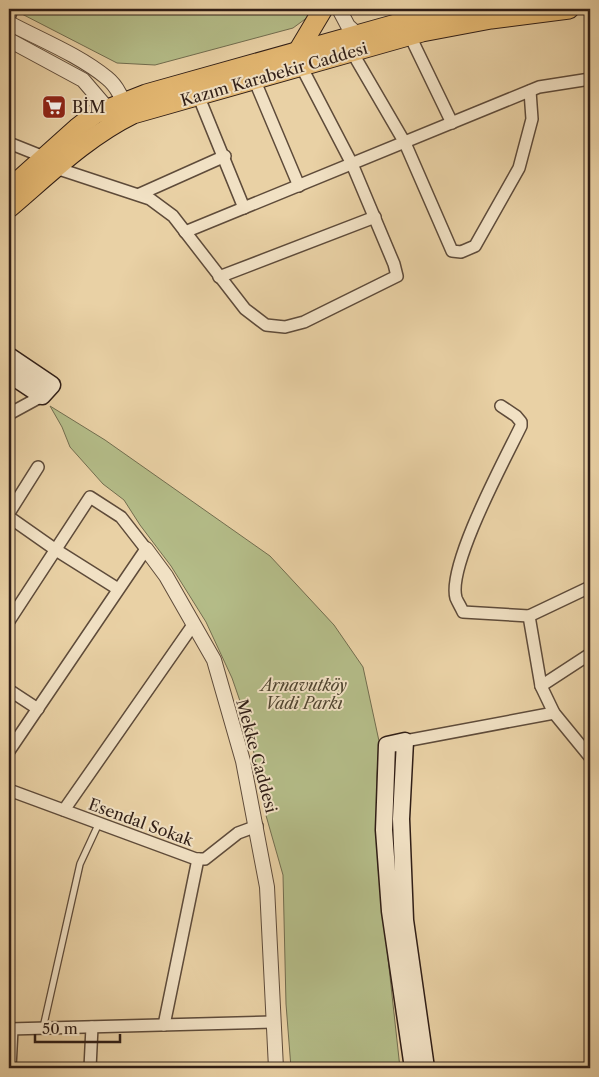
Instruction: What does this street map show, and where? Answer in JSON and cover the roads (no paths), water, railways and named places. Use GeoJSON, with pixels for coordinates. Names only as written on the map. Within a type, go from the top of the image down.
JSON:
{"type":"FeatureCollection","features":[{"type":"Feature","properties":{"kind":"main road"},"geometry":{"type":"LineString","coordinates":[[299,59],[323,9]]}},
{"type":"Feature","properties":{"kind":"main road","name":"Kazım Karabekir Caddesi"},"geometry":{"type":"LineString","coordinates":[[9,189],[101,132],[119,109],[355,43],[443,11],[466,9]]}},
{"type":"Feature","properties":{"kind":"main road","name":"Kazım Karabekir Caddesi"},"geometry":{"type":"LineString","coordinates":[[355,43],[410,36],[491,19],[570,9]]}},
{"type":"Feature","properties":{"kind":"main road","name":"Kazım Karabekir Caddesi"},"geometry":{"type":"LineString","coordinates":[[119,109],[198,95],[254,79],[299,59]]}},
{"type":"Feature","properties":{"kind":"main road","name":"Kazım Karabekir Caddesi"},"geometry":{"type":"LineString","coordinates":[[9,208],[50,163]]}},
{"type":"Feature","properties":{"kind":"main road"},"geometry":{"type":"LineString","coordinates":[[9,356],[47,391]]}},
{"type":"Feature","properties":{"kind":"main road"},"geometry":{"type":"LineString","coordinates":[[9,374],[47,391]]}},
{"type":"Feature","properties":{"kind":"main road"},"geometry":{"type":"LineString","coordinates":[[413,1068],[390,911],[384,830],[387,744],[405,741],[401,819],[405,920],[426,1068]]}},
{"type":"Feature","properties":{"kind":"street"},"geometry":{"type":"LineString","coordinates":[[9,18],[12,9]]}},
{"type":"Feature","properties":{"kind":"street"},"geometry":{"type":"LineString","coordinates":[[339,9],[405,143],[452,251],[461,252],[475,246],[519,168],[532,119],[530,91]]}},
{"type":"Feature","properties":{"kind":"street"},"geometry":{"type":"LineString","coordinates":[[9,23],[76,59],[108,79],[119,109]]}},
{"type":"Feature","properties":{"kind":"street"},"geometry":{"type":"LineString","coordinates":[[410,36],[452,123]]}},
{"type":"Feature","properties":{"kind":"street"},"geometry":{"type":"LineString","coordinates":[[9,40],[83,80],[119,109]]}},
{"type":"Feature","properties":{"kind":"street"},"geometry":{"type":"LineString","coordinates":[[9,143],[50,163],[150,199],[173,216],[245,309],[266,325],[285,327],[304,322],[397,276],[375,217],[352,164],[299,59]]}},
{"type":"Feature","properties":{"kind":"street"},"geometry":{"type":"LineString","coordinates":[[254,79],[299,186]]}},
{"type":"Feature","properties":{"kind":"street"},"geometry":{"type":"LineString","coordinates":[[185,232],[539,87],[590,79]]}},
{"type":"Feature","properties":{"kind":"street"},"geometry":{"type":"LineString","coordinates":[[198,95],[225,156],[244,208]]}},
{"type":"Feature","properties":{"kind":"street"},"geometry":{"type":"LineString","coordinates":[[140,194],[225,156]]}},
{"type":"Feature","properties":{"kind":"street"},"geometry":{"type":"LineString","coordinates":[[219,276],[375,217]]}},
{"type":"Feature","properties":{"kind":"street"},"geometry":{"type":"LineString","coordinates":[[9,414],[47,391]]}},
{"type":"Feature","properties":{"kind":"street"},"geometry":{"type":"LineString","coordinates":[[500,406],[516,416],[521,422],[472,528],[460,562],[456,596],[463,612],[529,616],[590,587]]}},
{"type":"Feature","properties":{"kind":"street"},"geometry":{"type":"LineString","coordinates":[[9,513],[38,467]]}},
{"type":"Feature","properties":{"kind":"street","name":"Mekke Caddesi"},"geometry":{"type":"LineString","coordinates":[[56,550],[90,497],[121,517],[166,576],[214,660],[244,761],[267,887],[276,1068]]}},
{"type":"Feature","properties":{"kind":"street"},"geometry":{"type":"LineString","coordinates":[[9,517],[118,590]]}},
{"type":"Feature","properties":{"kind":"street"},"geometry":{"type":"LineString","coordinates":[[9,751],[146,549]]}},
{"type":"Feature","properties":{"kind":"street"},"geometry":{"type":"LineString","coordinates":[[9,621],[56,550]]}},
{"type":"Feature","properties":{"kind":"street"},"geometry":{"type":"LineString","coordinates":[[529,616],[541,686],[554,713],[588,750]]}},
{"type":"Feature","properties":{"kind":"street"},"geometry":{"type":"LineString","coordinates":[[64,810],[194,625]]}},
{"type":"Feature","properties":{"kind":"street"},"geometry":{"type":"LineString","coordinates":[[541,686],[590,654]]}},
{"type":"Feature","properties":{"kind":"street"},"geometry":{"type":"LineString","coordinates":[[9,690],[38,709]]}},
{"type":"Feature","properties":{"kind":"street"},"geometry":{"type":"LineString","coordinates":[[405,741],[554,713]]}},
{"type":"Feature","properties":{"kind":"street","name":"Esendal Sokak"},"geometry":{"type":"LineString","coordinates":[[9,790],[198,859],[205,859],[238,833],[257,826]]}},
{"type":"Feature","properties":{"kind":"street"},"geometry":{"type":"LineString","coordinates":[[164,1025],[198,859]]}},
{"type":"Feature","properties":{"kind":"street"},"geometry":{"type":"LineString","coordinates":[[10,1068],[11,1029],[273,1022]]}},
{"type":"Feature","properties":{"kind":"street"},"geometry":{"type":"LineString","coordinates":[[90,1068],[92,1027]]}},
{"type":"Feature","properties":{"kind":"lane"},"geometry":{"type":"LineString","coordinates":[[43,1028],[80,864],[99,823]]}},
{"type":"Feature","properties":{"kind":"place","name":"BİM"},"geometry":{"type":"Point","coordinates":[54,107]}},
{"type":"Feature","properties":{"kind":"park label","name":"Arnavutköy Vadi Parkı"},"geometry":{"type":"Point","coordinates":[304,694]}}]}
